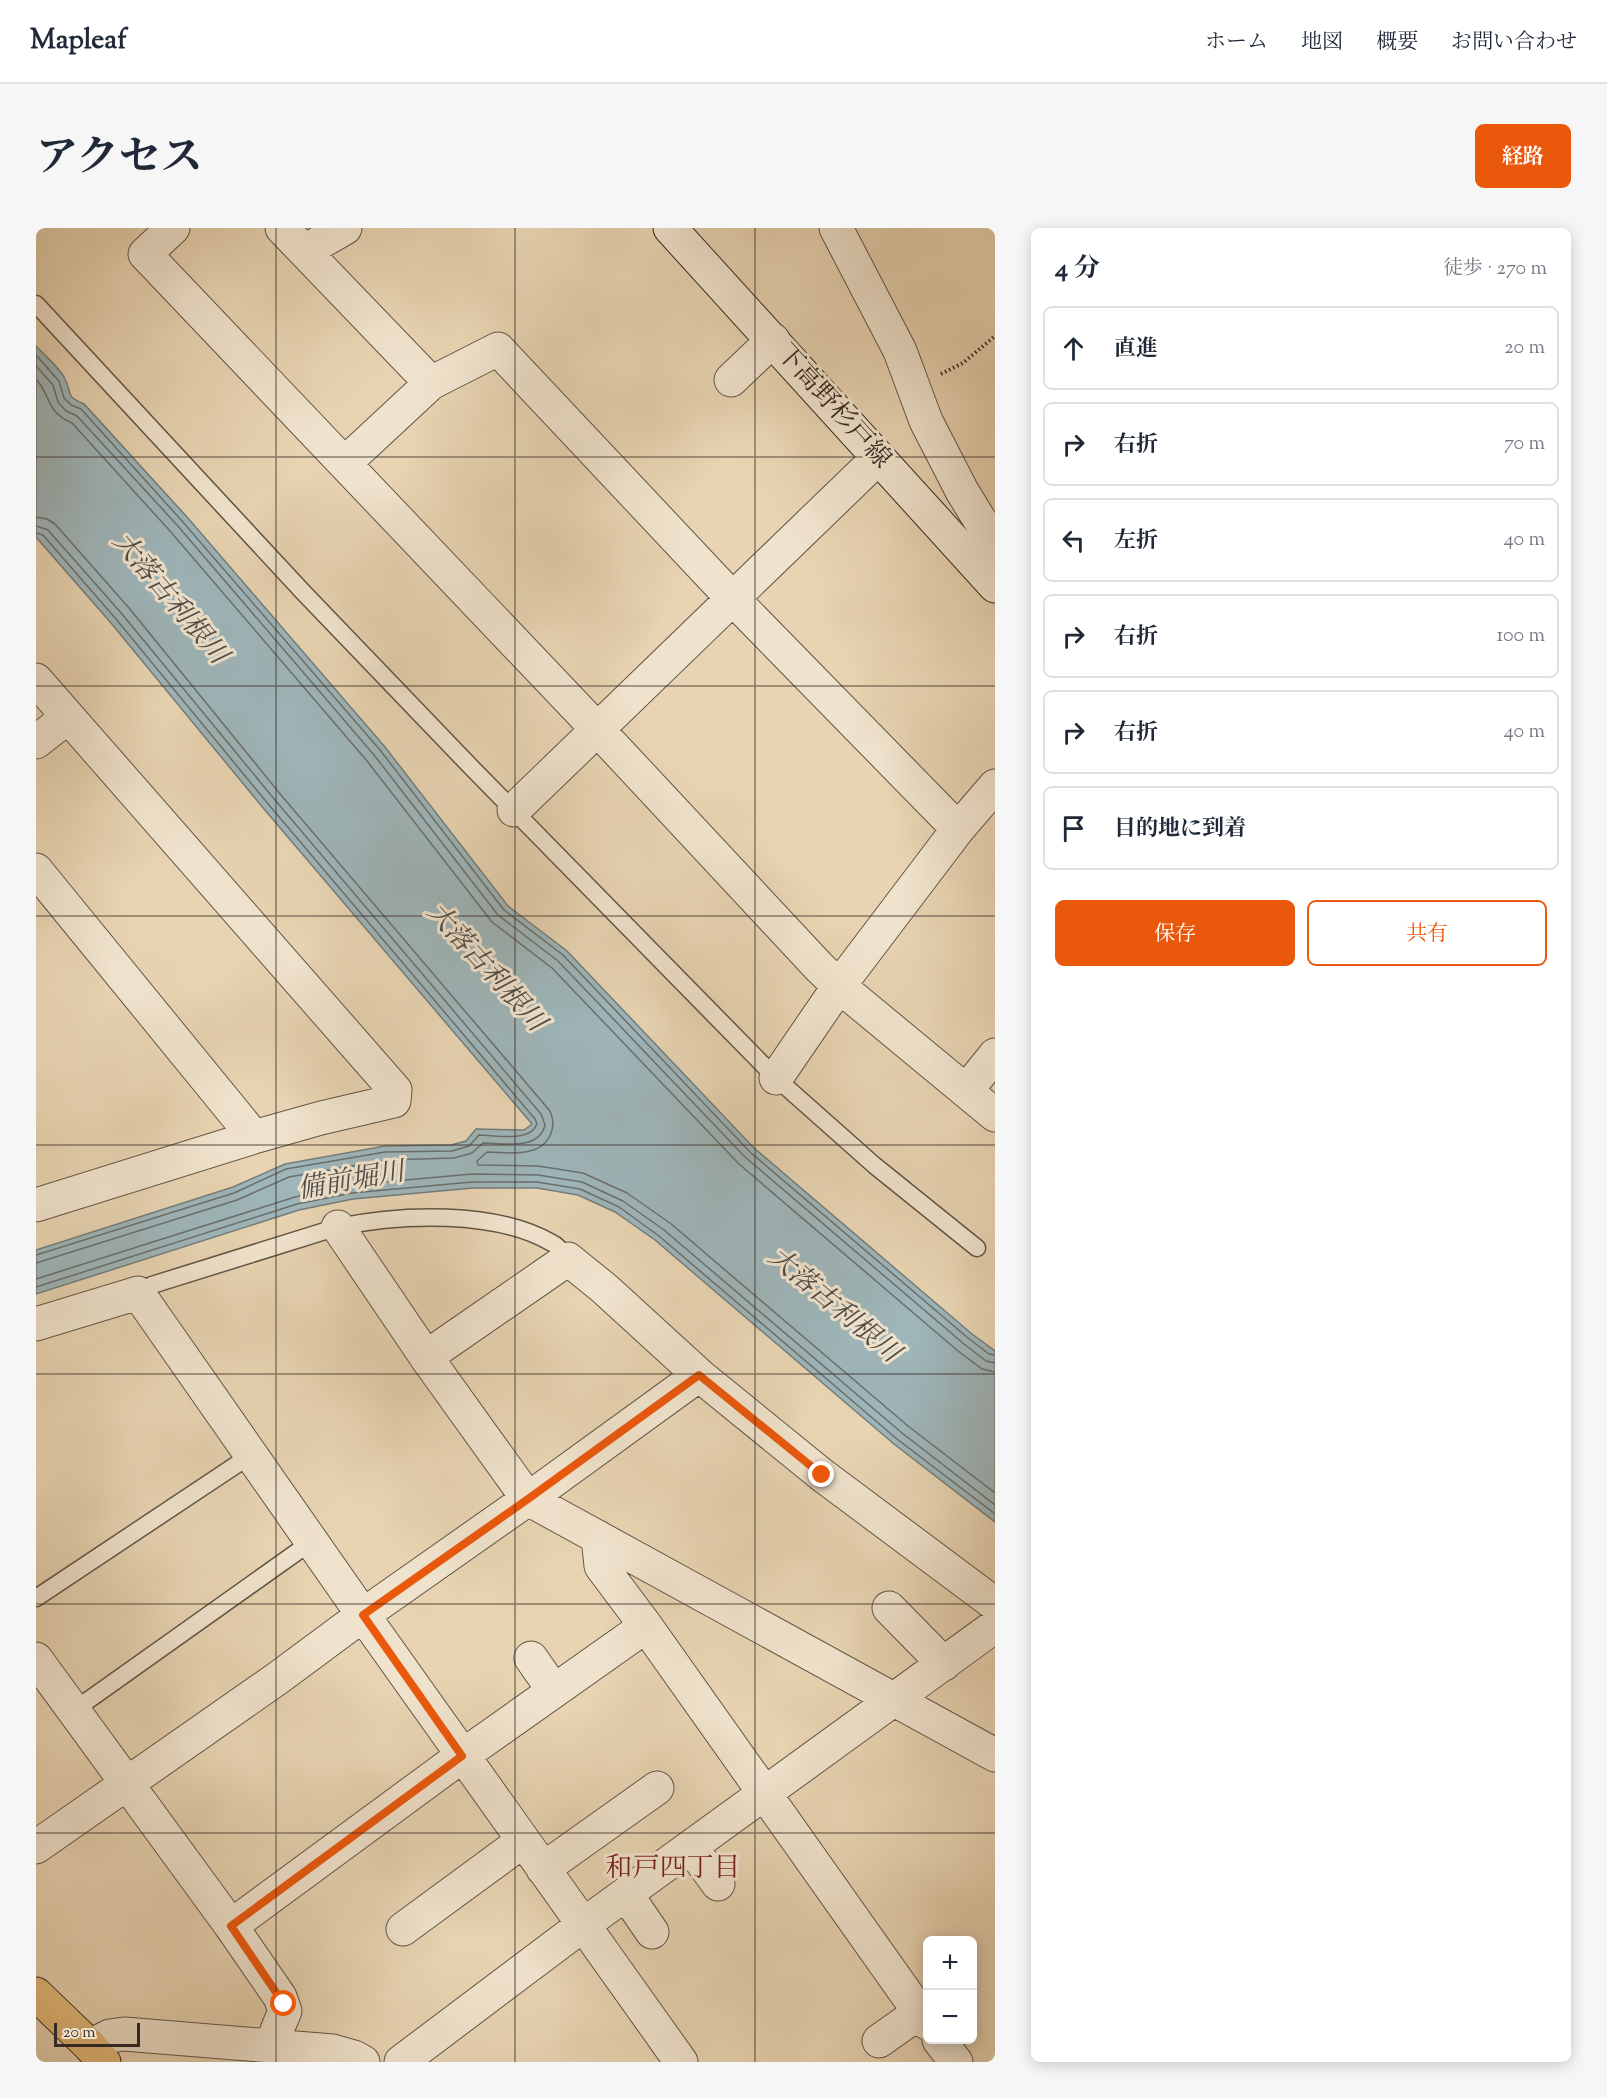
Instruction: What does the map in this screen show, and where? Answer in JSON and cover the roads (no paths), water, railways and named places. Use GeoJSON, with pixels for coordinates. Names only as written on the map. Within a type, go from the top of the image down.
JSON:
{"type":"FeatureCollection","features":[{"type":"Feature","properties":{"kind":"main road"},"geometry":{"type":"LineString","coordinates":[[36,1994],[97,2054]]}},
{"type":"Feature","properties":{"kind":"street"},"geometry":{"type":"LineString","coordinates":[[173,228],[145,254],[598,730],[811,958],[839,986],[995,1115]]}},
{"type":"Feature","properties":{"kind":"street"},"geometry":{"type":"LineString","coordinates":[[282,228],[431,382]]}},
{"type":"Feature","properties":{"kind":"street"},"geometry":{"type":"LineString","coordinates":[[305,251],[345,228]]}},
{"type":"Feature","properties":{"kind":"street","name":"下高野杉戸線"},"geometry":{"type":"LineString","coordinates":[[670,228],[995,586]]}},
{"type":"Feature","properties":{"kind":"street"},"geometry":{"type":"LineString","coordinates":[[847,232],[900,351],[926,421],[962,491],[995,545]]}},
{"type":"Feature","properties":{"kind":"street"},"geometry":{"type":"LineString","coordinates":[[731,380],[773,340]]}},
{"type":"Feature","properties":{"kind":"street"},"geometry":{"type":"LineString","coordinates":[[345,464],[431,382],[498,349],[733,599],[958,829]]}},
{"type":"Feature","properties":{"kind":"street"},"geometry":{"type":"LineString","coordinates":[[514,810],[879,457]]}},
{"type":"Feature","properties":{"kind":"street"},"geometry":{"type":"LineString","coordinates":[[36,680],[395,1090],[394,1101],[254,1137],[36,1205]]}},
{"type":"Feature","properties":{"kind":"street"},"geometry":{"type":"LineString","coordinates":[[36,742],[68,717]]}},
{"type":"Feature","properties":{"kind":"street"},"geometry":{"type":"LineString","coordinates":[[776,1078],[839,986],[958,829],[995,786]]}},
{"type":"Feature","properties":{"kind":"street"},"geometry":{"type":"LineString","coordinates":[[36,870],[254,1137]]}},
{"type":"Feature","properties":{"kind":"street"},"geometry":{"type":"LineString","coordinates":[[966,1091],[995,1055]]}},
{"type":"Feature","properties":{"kind":"street"},"geometry":{"type":"LineString","coordinates":[[338,1227],[426,1357],[528,1499],[995,1755]]}},
{"type":"Feature","properties":{"kind":"street"},"geometry":{"type":"LineString","coordinates":[[426,1357],[568,1259],[605,1289],[699,1375],[822,1475],[995,1604]]}},
{"type":"Feature","properties":{"kind":"street"},"geometry":{"type":"LineString","coordinates":[[36,1324],[138,1293],[462,1756],[681,2062]]}},
{"type":"Feature","properties":{"kind":"street"},"geometry":{"type":"LineString","coordinates":[[37,1844],[128,1784],[278,1678],[699,1375]]}},
{"type":"Feature","properties":{"kind":"street"},"geometry":{"type":"LineString","coordinates":[[598,1537],[601,1566],[923,2017]]}},
{"type":"Feature","properties":{"kind":"street"},"geometry":{"type":"LineString","coordinates":[[889,1608],[944,1664]]}},
{"type":"Feature","properties":{"kind":"street"},"geometry":{"type":"LineString","coordinates":[[231,1926],[462,1756],[646,1626]]}},
{"type":"Feature","properties":{"kind":"street"},"geometry":{"type":"LineString","coordinates":[[401,2062],[582,1925],[995,1626]]}},
{"type":"Feature","properties":{"kind":"street"},"geometry":{"type":"LineString","coordinates":[[531,1658],[554,1691]]}},
{"type":"Feature","properties":{"kind":"street"},"geometry":{"type":"LineString","coordinates":[[36,1659],[231,1926],[284,2004],[285,2011],[276,2033],[275,2054]]}},
{"type":"Feature","properties":{"kind":"street"},"geometry":{"type":"LineString","coordinates":[[543,1869],[657,1788]]}},
{"type":"Feature","properties":{"kind":"street"},"geometry":{"type":"LineString","coordinates":[[403,1929],[523,1841]]}},
{"type":"Feature","properties":{"kind":"street"},"geometry":{"type":"LineString","coordinates":[[691,1847],[718,1884]]}},
{"type":"Feature","properties":{"kind":"street"},"geometry":{"type":"LineString","coordinates":[[626,1894],[652,1932]]}},
{"type":"Feature","properties":{"kind":"street"},"geometry":{"type":"LineString","coordinates":[[879,2041],[923,2019]]}},
{"type":"Feature","properties":{"kind":"street"},"geometry":{"type":"LineString","coordinates":[[97,2054],[110,2036],[124,2034],[275,2054],[342,2052],[363,2062]]}},
{"type":"Feature","properties":{"kind":"street"},"geometry":{"type":"LineString","coordinates":[[942,2044],[956,2062]]}},
{"type":"Feature","properties":{"kind":"lane"},"geometry":{"type":"LineString","coordinates":[[36,304],[303,592],[776,1078],[874,1165],[977,1248]]}},
{"type":"Feature","properties":{"kind":"lane"},"geometry":{"type":"LineString","coordinates":[[138,1293],[152,1285],[338,1227],[366,1221],[414,1217],[504,1224],[554,1243],[568,1259]]}},
{"type":"Feature","properties":{"kind":"lane"},"geometry":{"type":"LineString","coordinates":[[36,1598],[251,1455]]}},
{"type":"Feature","properties":{"kind":"lane"},"geometry":{"type":"LineString","coordinates":[[73,1711],[311,1542]]}},
{"type":"Feature","properties":{"kind":"water"},"geometry":{"type":"Polygon","coordinates":[[[36,346],[63,375],[71,397],[84,404],[187,517],[385,747],[508,906],[567,951],[754,1148],[972,1334],[995,1351],[995,1522],[894,1444],[655,1240],[615,1212],[578,1195],[537,1188],[473,1188],[353,1199],[299,1210],[36,1294],[36,1250],[233,1187],[285,1164],[385,1146],[451,1145],[466,1141],[476,1129],[524,1130],[532,1124],[36,537],[36,346]]]}},
{"type":"Feature","properties":{"kind":"district","name":"和戸四丁目"},"geometry":{"type":"Point","coordinates":[673,1869]}},
{"type":"Feature","properties":{"kind":"water label","name":"大落古利根川"},"geometry":{"type":"Point","coordinates":[169,599]}},
{"type":"Feature","properties":{"kind":"water label","name":"大落古利根川"},"geometry":{"type":"Point","coordinates":[485,968]}},
{"type":"Feature","properties":{"kind":"water label","name":"備前堀川"},"geometry":{"type":"Point","coordinates":[351,1182]}},
{"type":"Feature","properties":{"kind":"water label","name":"大落古利根川"},"geometry":{"type":"Point","coordinates":[833,1306]}}]}
